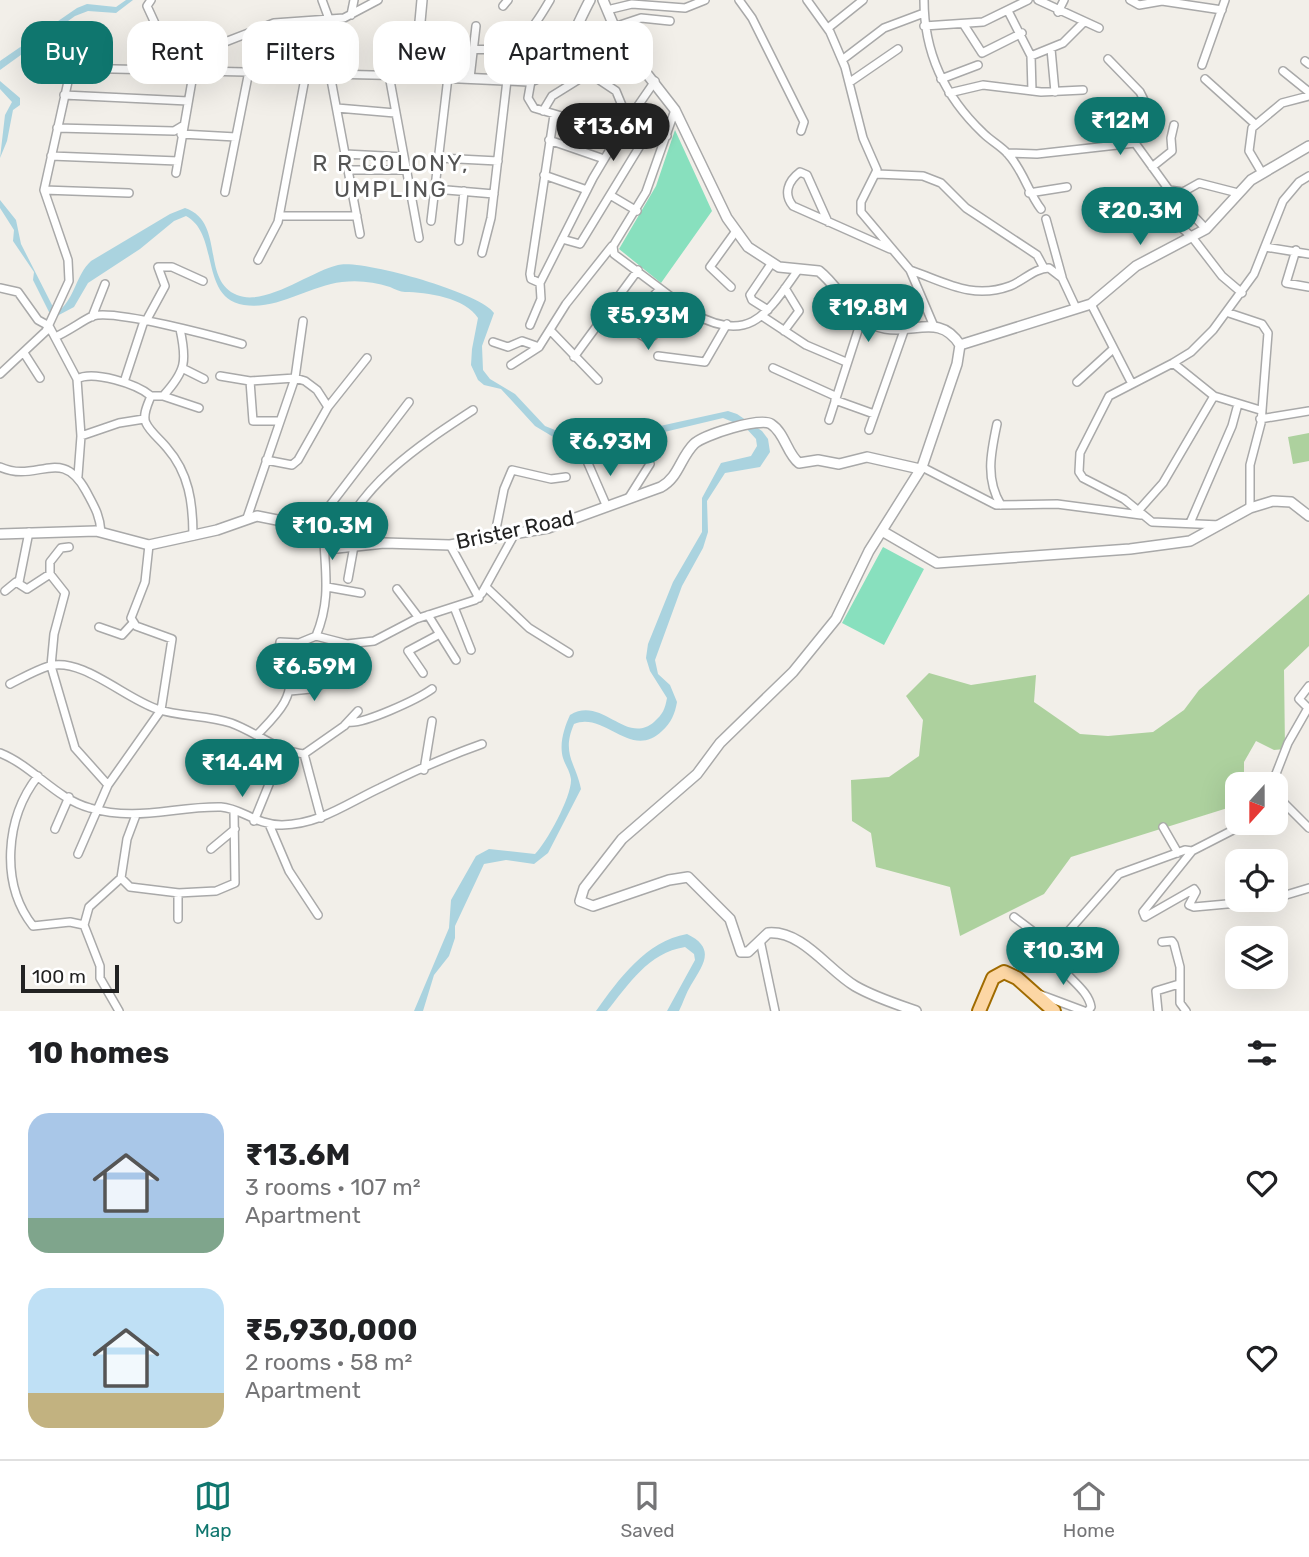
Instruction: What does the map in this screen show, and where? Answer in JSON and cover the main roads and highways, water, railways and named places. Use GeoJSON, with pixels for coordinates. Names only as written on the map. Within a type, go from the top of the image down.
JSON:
{"type":"FeatureCollection","features":[{"type":"Feature","properties":{"kind":"main road"},"geometry":{"type":"LineString","coordinates":[[979,1011],[991,982],[1001,972],[1009,973],[1054,1011]]}},
{"type":"Feature","properties":{"kind":"water"},"geometry":{"type":"Polygon","coordinates":[[[126,0],[133,0],[116,13],[88,11],[68,21],[58,21],[87,4],[116,7],[126,0]]]}},
{"type":"Feature","properties":{"kind":"water"},"geometry":{"type":"Polygon","coordinates":[[[21,47],[21,55],[0,70],[0,61],[21,47]]]}},
{"type":"Feature","properties":{"kind":"water"},"geometry":{"type":"Polygon","coordinates":[[[0,81],[20,98],[20,105],[13,110],[7,141],[0,158],[5,115],[12,102],[0,89],[0,81]]]}},
{"type":"Feature","properties":{"kind":"water"},"geometry":{"type":"Polygon","coordinates":[[[0,200],[16,220],[21,244],[52,305],[60,310],[91,261],[170,214],[185,208],[197,215],[205,225],[219,277],[226,288],[237,295],[261,296],[338,265],[351,265],[420,279],[485,305],[494,313],[482,346],[483,370],[490,379],[515,394],[545,426],[575,438],[660,426],[728,411],[762,431],[768,439],[770,452],[760,467],[725,473],[707,501],[708,532],[703,548],[682,586],[655,660],[658,674],[670,685],[677,702],[670,721],[651,739],[640,741],[596,724],[574,724],[570,734],[569,751],[581,789],[548,853],[534,864],[506,860],[484,864],[455,926],[455,938],[449,956],[434,975],[423,1011],[414,1011],[449,928],[451,900],[476,856],[489,849],[535,854],[558,818],[571,779],[562,747],[570,715],[593,711],[624,725],[644,728],[654,722],[663,711],[667,698],[650,671],[646,658],[648,644],[673,582],[702,532],[702,498],[721,463],[751,456],[757,446],[756,439],[745,427],[723,418],[635,439],[565,444],[535,426],[501,389],[484,385],[478,380],[471,365],[478,318],[464,306],[434,295],[403,292],[378,284],[354,281],[330,284],[269,304],[244,305],[230,300],[221,291],[203,237],[196,225],[186,216],[174,221],[140,249],[88,283],[74,307],[57,316],[49,312],[33,280],[34,272],[13,241],[14,230],[0,208],[0,200]]]}},
{"type":"Feature","properties":{"kind":"water"},"geometry":{"type":"Polygon","coordinates":[[[687,934],[702,945],[705,957],[679,1011],[667,1011],[695,960],[694,954],[685,947],[672,950],[650,963],[640,971],[607,1011],[596,1011],[624,974],[646,953],[659,944],[687,934]]]}},
{"type":"Feature","properties":{"kind":"district","name":"R R COLONY, UMPLING"},"geometry":{"type":"Point","coordinates":[391,176]}}]}
